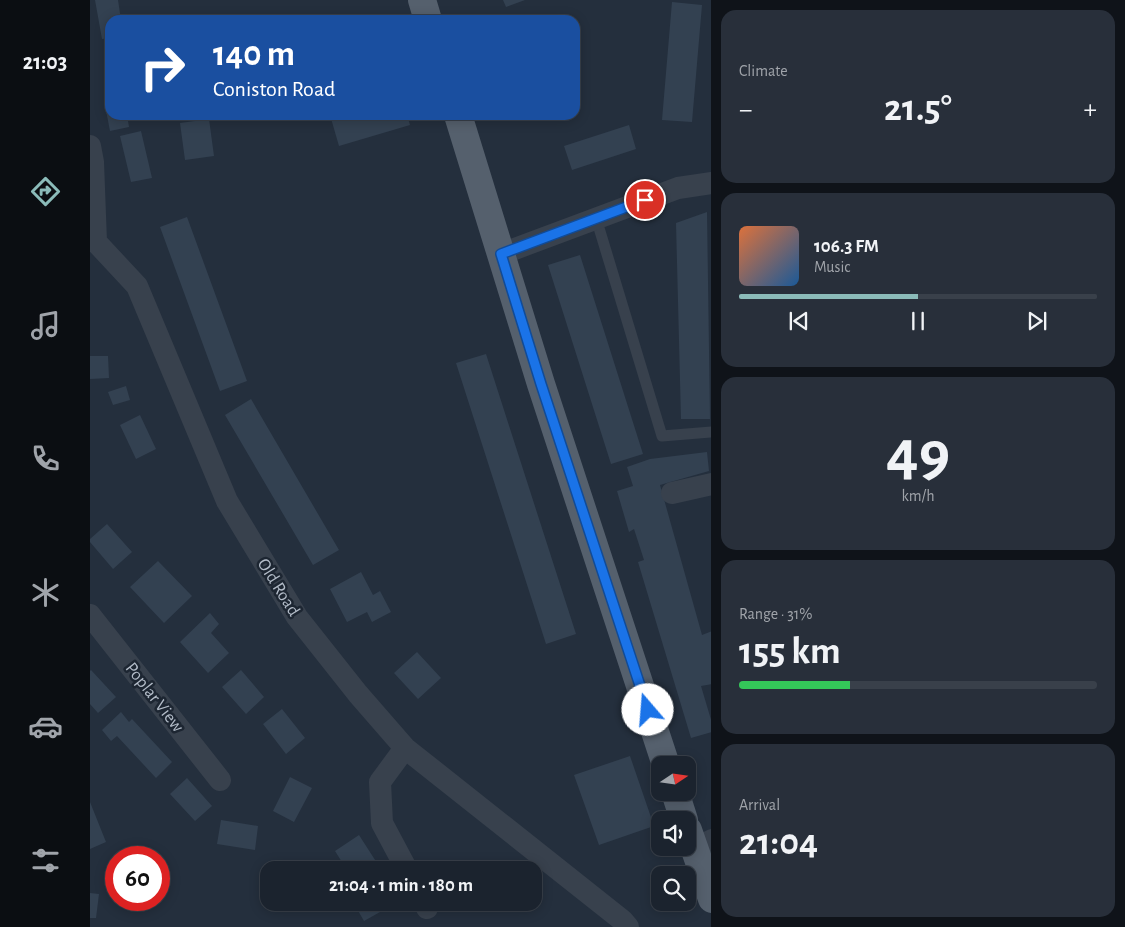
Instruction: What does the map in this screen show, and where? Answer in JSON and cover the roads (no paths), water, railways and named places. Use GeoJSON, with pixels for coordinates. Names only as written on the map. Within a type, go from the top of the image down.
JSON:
{"type":"FeatureCollection","features":[{"type":"Feature","properties":{"kind":"main road"},"geometry":{"type":"LineString","coordinates":[[422,0],[426,15]]}},
{"type":"Feature","properties":{"kind":"main road"},"geometry":{"type":"LineString","coordinates":[[460,120],[541,384],[663,756]]}},
{"type":"Feature","properties":{"kind":"main road"},"geometry":{"type":"LineString","coordinates":[[698,840],[711,899]]}},
{"type":"Feature","properties":{"kind":"street","name":"Old Road"},"geometry":{"type":"LineString","coordinates":[[90,146],[93,162],[93,244],[137,286],[227,500],[297,617],[358,694],[405,748],[628,927]]}},
{"type":"Feature","properties":{"kind":"street"},"geometry":{"type":"LineString","coordinates":[[501,254],[678,188],[711,182]]}},
{"type":"Feature","properties":{"kind":"street"},"geometry":{"type":"LineString","coordinates":[[672,493],[711,484]]}},
{"type":"Feature","properties":{"kind":"street","name":"Poplar View"},"geometry":{"type":"LineString","coordinates":[[90,615],[220,780]]}},
{"type":"Feature","properties":{"kind":"street"},"geometry":{"type":"LineString","coordinates":[[402,861],[382,823],[380,782],[405,748]]}},
{"type":"Feature","properties":{"kind":"lane"},"geometry":{"type":"LineString","coordinates":[[596,218],[662,436],[711,432]]}}]}
